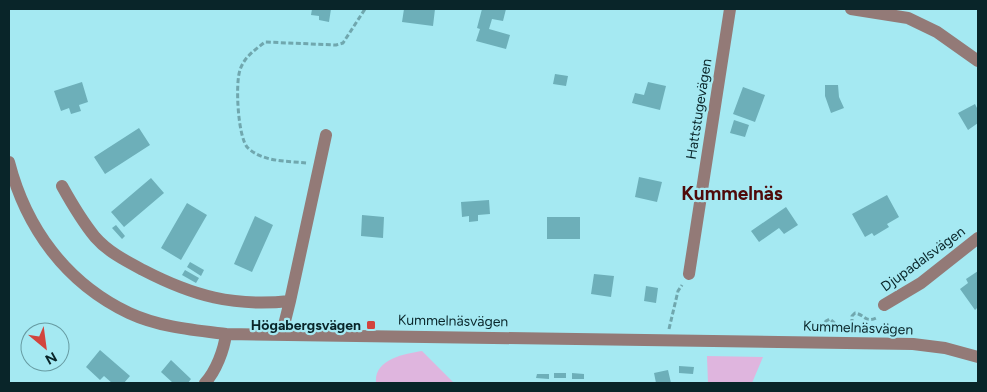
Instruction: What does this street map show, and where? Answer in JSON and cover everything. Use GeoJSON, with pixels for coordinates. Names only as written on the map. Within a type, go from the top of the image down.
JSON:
{"type":"FeatureCollection","features":[{"type":"Feature","properties":{"kind":"street","name":"Hattstugevägen"},"geometry":{"type":"LineString","coordinates":[[688,274],[730,9]]}},
{"type":"Feature","properties":{"kind":"street"},"geometry":{"type":"LineString","coordinates":[[851,9],[908,18],[937,32],[978,61]]}},
{"type":"Feature","properties":{"kind":"street"},"geometry":{"type":"LineString","coordinates":[[282,334],[326,135]]}},
{"type":"Feature","properties":{"kind":"street","name":"Kummelnäsvägen"},"geometry":{"type":"LineString","coordinates":[[10,168],[26,213],[36,231],[58,258],[84,284],[121,309],[146,319],[179,328],[226,334],[913,344],[945,348],[978,357]]}},
{"type":"Feature","properties":{"kind":"street"},"geometry":{"type":"LineString","coordinates":[[62,186],[79,216],[96,238],[111,252],[154,275],[181,288],[211,298],[241,303],[290,301]]}},
{"type":"Feature","properties":{"kind":"street","name":"Djupadalsvägen"},"geometry":{"type":"LineString","coordinates":[[884,305],[921,283],[978,238]]}},
{"type":"Feature","properties":{"kind":"street"},"geometry":{"type":"LineString","coordinates":[[205,383],[225,345],[226,334]]}},
{"type":"Feature","properties":{"kind":"path"},"geometry":{"type":"LineString","coordinates":[[320,164],[264,158],[247,148],[238,119],[239,71],[247,57],[265,42],[336,45],[343,43],[365,9]]}},
{"type":"Feature","properties":{"kind":"path"},"geometry":{"type":"LineString","coordinates":[[666,340],[678,291],[688,274]]}},
{"type":"Feature","properties":{"kind":"path"},"geometry":{"type":"LineString","coordinates":[[807,342],[807,333],[821,332],[828,320],[832,319],[842,330],[847,330],[852,325],[852,316],[855,313],[858,313],[867,320],[872,320],[879,317],[884,305]]}},
{"type":"Feature","properties":{"kind":"shaded area"},"geometry":{"type":"Polygon","coordinates":[[[422,351],[454,383],[376,383],[380,368],[385,363],[399,356],[422,351]]]}},
{"type":"Feature","properties":{"kind":"shaded area"},"geometry":{"type":"Polygon","coordinates":[[[707,356],[763,357],[752,383],[708,383],[707,356]]]}},
{"type":"Feature","properties":{"kind":"building"},"geometry":{"type":"Polygon","coordinates":[[[312,9],[331,9],[329,22],[319,20],[319,16],[311,15],[312,9]]]}},
{"type":"Feature","properties":{"kind":"building"},"geometry":{"type":"Polygon","coordinates":[[[404,9],[435,9],[433,26],[402,22],[404,9]]]}},
{"type":"Feature","properties":{"kind":"building"},"geometry":{"type":"Polygon","coordinates":[[[482,9],[506,9],[503,21],[492,19],[489,29],[510,35],[506,49],[476,41],[480,29],[477,28],[482,9]]]}},
{"type":"Feature","properties":{"kind":"building"},"geometry":{"type":"Polygon","coordinates":[[[555,74],[568,76],[566,86],[553,84],[555,74]]]}},
{"type":"Feature","properties":{"kind":"building"},"geometry":{"type":"Polygon","coordinates":[[[82,82],[88,102],[79,105],[81,111],[71,114],[69,108],[61,111],[54,91],[82,82]]]}},
{"type":"Feature","properties":{"kind":"building"},"geometry":{"type":"Polygon","coordinates":[[[648,82],[666,86],[660,110],[632,103],[635,93],[644,95],[648,82]]]}},
{"type":"Feature","properties":{"kind":"building"},"geometry":{"type":"Polygon","coordinates":[[[825,85],[838,85],[839,97],[844,108],[831,113],[825,96],[825,85]]]}},
{"type":"Feature","properties":{"kind":"building"},"geometry":{"type":"Polygon","coordinates":[[[743,87],[765,95],[755,122],[733,114],[743,87]]]}},
{"type":"Feature","properties":{"kind":"building"},"geometry":{"type":"Polygon","coordinates":[[[975,104],[978,110],[978,123],[968,130],[958,113],[975,104]]]}},
{"type":"Feature","properties":{"kind":"building"},"geometry":{"type":"Polygon","coordinates":[[[734,120],[749,125],[745,137],[730,133],[734,120]]]}},
{"type":"Feature","properties":{"kind":"building"},"geometry":{"type":"Polygon","coordinates":[[[139,128],[150,145],[105,174],[94,157],[139,128]]]}},
{"type":"Feature","properties":{"kind":"building"},"geometry":{"type":"Polygon","coordinates":[[[639,177],[662,182],[657,202],[635,197],[639,177]]]}},
{"type":"Feature","properties":{"kind":"building"},"geometry":{"type":"Polygon","coordinates":[[[151,178],[164,193],[124,227],[111,212],[151,178]]]}},
{"type":"Feature","properties":{"kind":"building"},"geometry":{"type":"Polygon","coordinates":[[[887,195],[899,217],[887,224],[889,227],[874,236],[872,233],[865,237],[852,214],[887,195]]]}},
{"type":"Feature","properties":{"kind":"building"},"geometry":{"type":"Polygon","coordinates":[[[489,200],[490,214],[478,215],[478,221],[469,222],[469,216],[462,217],[461,202],[489,200]]]}},
{"type":"Feature","properties":{"kind":"building"},"geometry":{"type":"Polygon","coordinates":[[[187,203],[207,215],[181,260],[161,248],[187,203]]]}},
{"type":"Feature","properties":{"kind":"building"},"geometry":{"type":"Polygon","coordinates":[[[786,207],[798,225],[784,234],[779,228],[759,242],[751,231],[786,207]]]}},
{"type":"Feature","properties":{"kind":"building"},"geometry":{"type":"Polygon","coordinates":[[[362,215],[384,217],[383,238],[361,236],[362,215]]]}},
{"type":"Feature","properties":{"kind":"building"},"geometry":{"type":"Polygon","coordinates":[[[255,216],[273,225],[252,272],[234,264],[255,216]]]}},
{"type":"Feature","properties":{"kind":"building"},"geometry":{"type":"Polygon","coordinates":[[[547,217],[580,217],[580,239],[547,239],[547,217]]]}},
{"type":"Feature","properties":{"kind":"building"},"geometry":{"type":"Polygon","coordinates":[[[116,225],[125,236],[122,239],[112,228],[116,225]]]}},
{"type":"Feature","properties":{"kind":"building"},"geometry":{"type":"Polygon","coordinates":[[[190,262],[204,270],[201,276],[187,267],[190,262]]]}},
{"type":"Feature","properties":{"kind":"building"},"geometry":{"type":"Polygon","coordinates":[[[185,270],[199,278],[196,283],[182,275],[185,270]]]}},
{"type":"Feature","properties":{"kind":"building"},"geometry":{"type":"Polygon","coordinates":[[[978,271],[978,307],[975,310],[960,289],[968,283],[966,279],[978,271]]]}},
{"type":"Feature","properties":{"kind":"building"},"geometry":{"type":"Polygon","coordinates":[[[594,274],[614,276],[611,297],[591,294],[594,274]]]}},
{"type":"Feature","properties":{"kind":"building"},"geometry":{"type":"Polygon","coordinates":[[[646,286],[658,288],[656,303],[644,301],[646,286]]]}},
{"type":"Feature","properties":{"kind":"building"},"geometry":{"type":"Polygon","coordinates":[[[100,350],[130,376],[124,383],[112,383],[104,376],[100,380],[86,367],[100,350]]]}},
{"type":"Feature","properties":{"kind":"building"},"geometry":{"type":"Polygon","coordinates":[[[171,360],[191,379],[188,383],[173,383],[161,372],[171,360]]]}},
{"type":"Feature","properties":{"kind":"building"},"geometry":{"type":"Polygon","coordinates":[[[679,366],[694,367],[693,374],[679,373],[679,366]]]}},
{"type":"Feature","properties":{"kind":"building"},"geometry":{"type":"Polygon","coordinates":[[[668,370],[671,383],[656,383],[654,373],[668,370]]]}},
{"type":"Feature","properties":{"kind":"building"},"geometry":{"type":"Polygon","coordinates":[[[554,373],[566,373],[566,378],[554,378],[554,373]]]}},
{"type":"Feature","properties":{"kind":"building"},"geometry":{"type":"Polygon","coordinates":[[[572,373],[584,374],[584,379],[572,379],[572,373]]]}},
{"type":"Feature","properties":{"kind":"building"},"geometry":{"type":"Polygon","coordinates":[[[537,374],[549,374],[549,379],[536,378],[537,374]]]}},
{"type":"Feature","properties":{"kind":"place","name":"Högabergsvägen"},"geometry":{"type":"Point","coordinates":[371,325]}},
{"type":"Feature","properties":{"kind":"district","name":"Kummelnäs"},"geometry":{"type":"Point","coordinates":[732,193]}}]}
